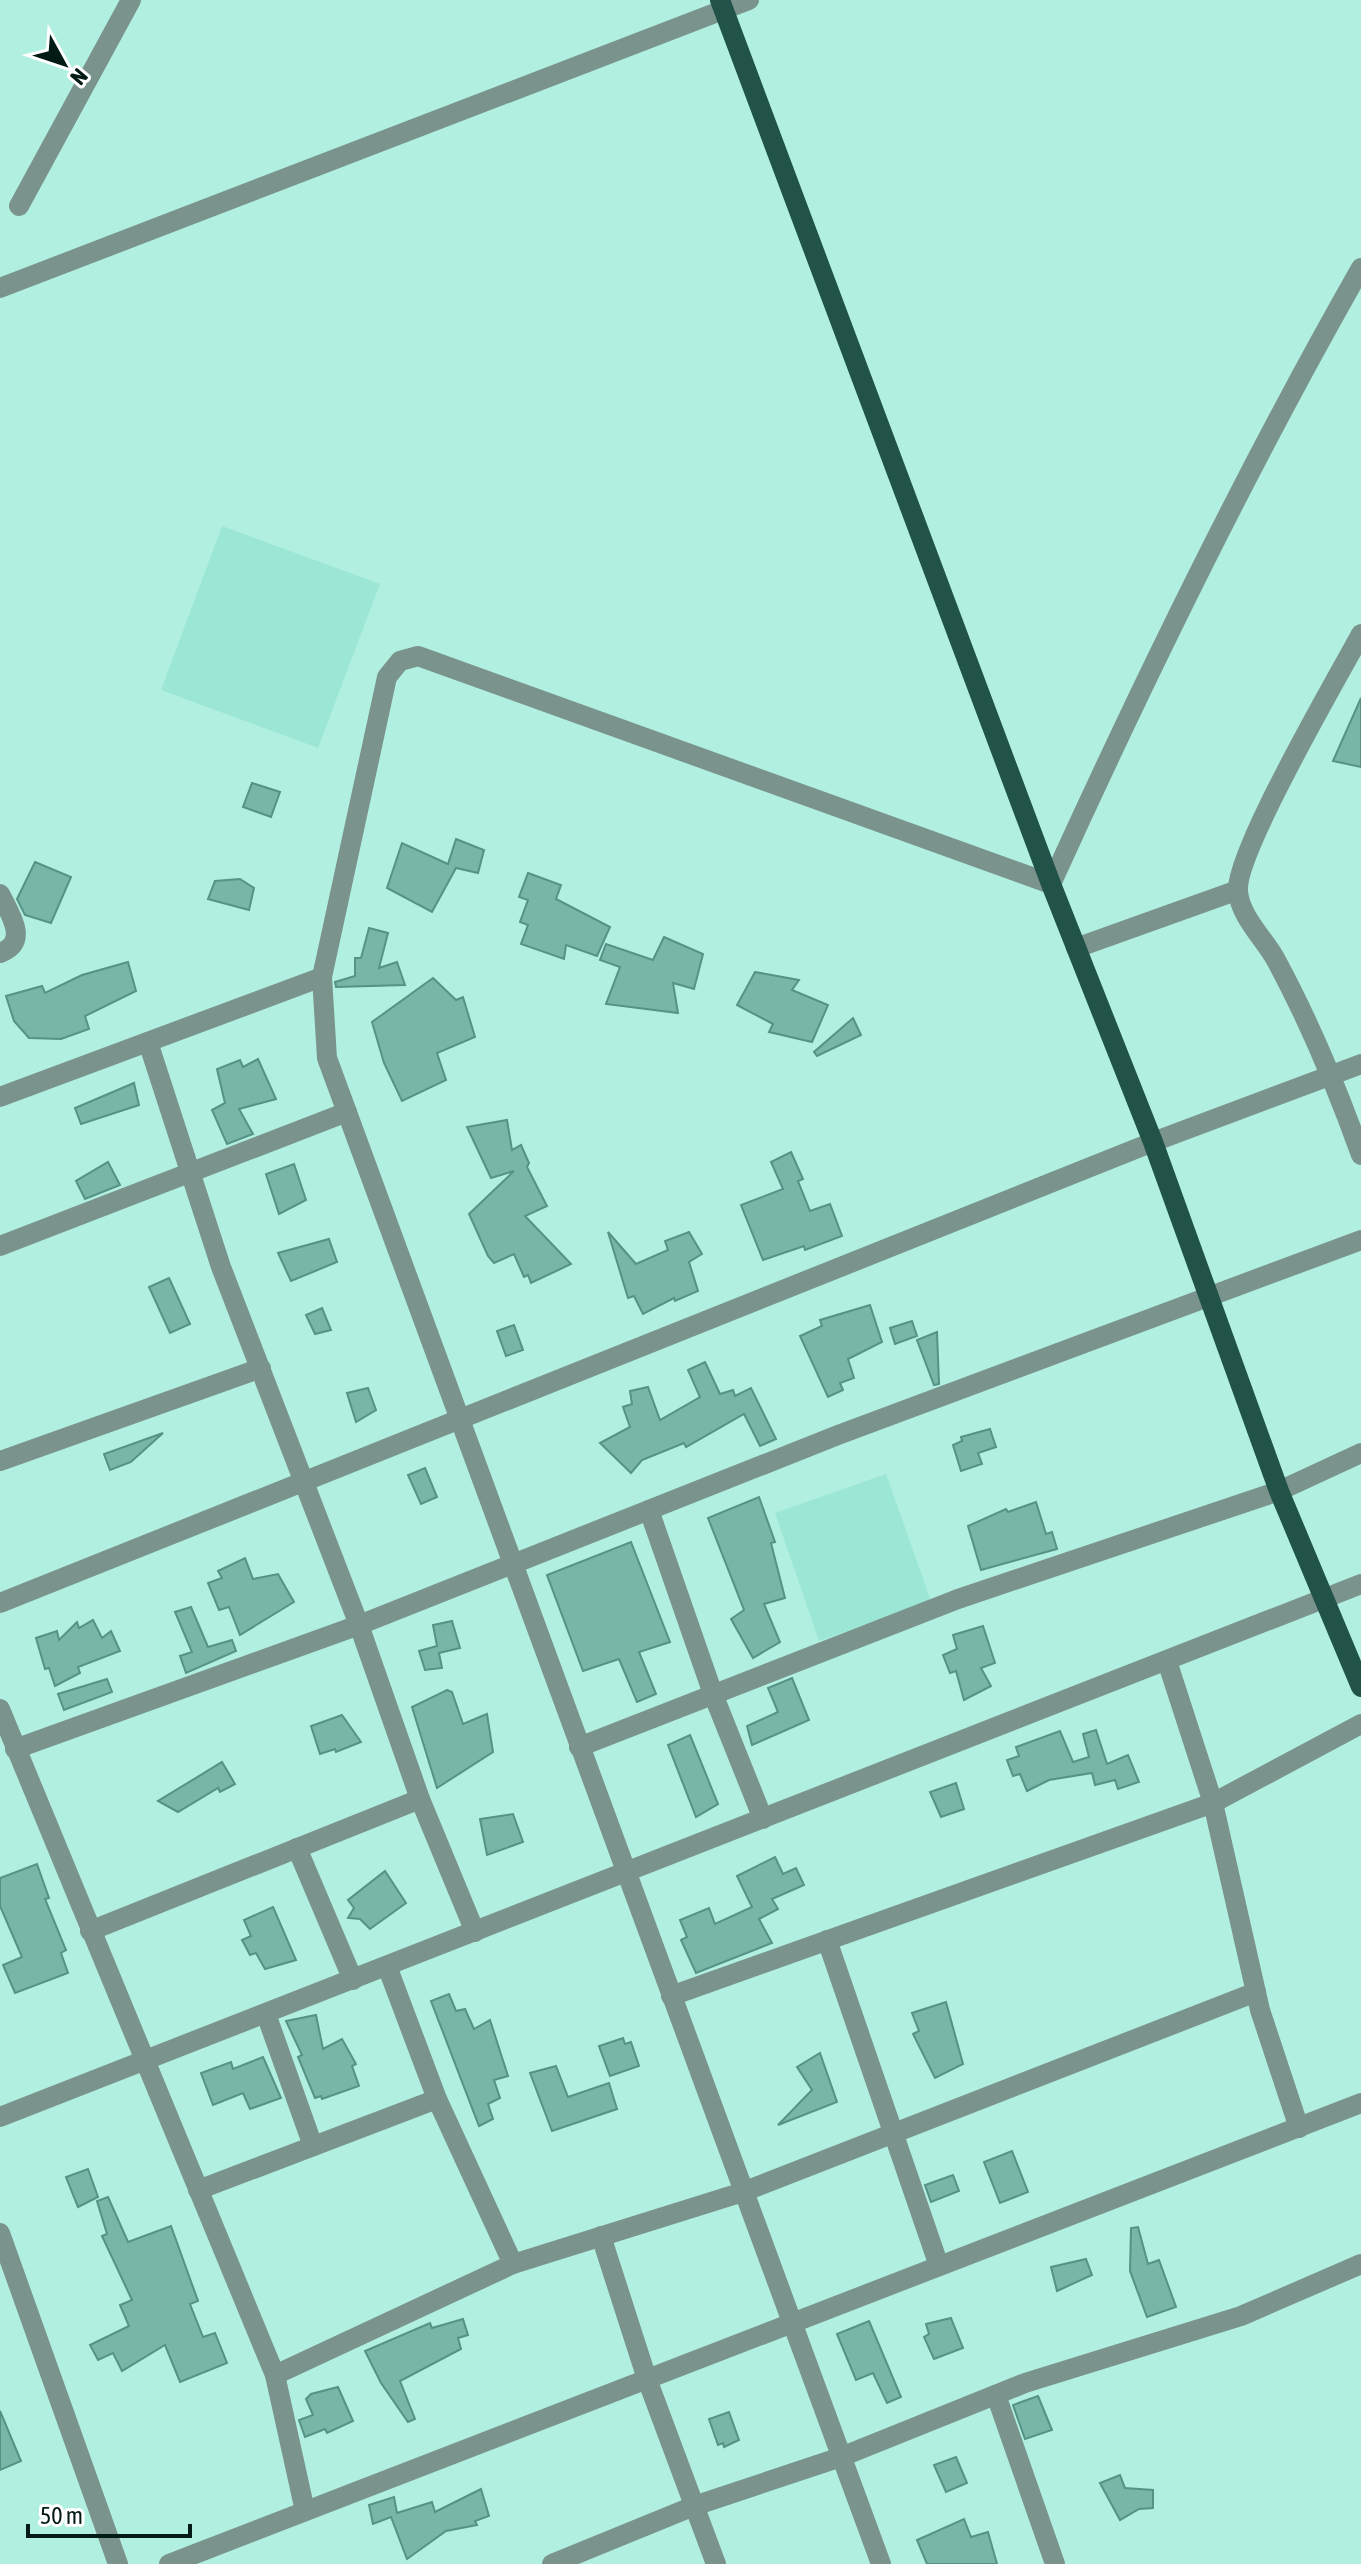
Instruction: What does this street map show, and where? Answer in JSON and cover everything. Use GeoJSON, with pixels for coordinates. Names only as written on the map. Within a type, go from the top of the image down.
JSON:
{"type":"FeatureCollection","features":[{"type":"Feature","properties":{"kind":"main road"},"geometry":{"type":"LineString","coordinates":[[722,5],[1051,884],[1153,1142],[1279,1491],[1361,1687]]}},
{"type":"Feature","properties":{"kind":"street"},"geometry":{"type":"LineString","coordinates":[[19,206],[131,0]]}},
{"type":"Feature","properties":{"kind":"street"},"geometry":{"type":"LineString","coordinates":[[0,288],[722,5],[749,0]]}},
{"type":"Feature","properties":{"kind":"street"},"geometry":{"type":"LineString","coordinates":[[881,2564],[327,1058],[322,977],[387,677],[400,661],[418,656],[1051,884],[1140,690],[1313,353],[1361,268]]}},
{"type":"Feature","properties":{"kind":"street"},"geometry":{"type":"LineString","coordinates":[[1361,634],[1275,796],[1238,890],[1246,915],[1275,958],[1332,1075],[1361,1155]]}},
{"type":"Feature","properties":{"kind":"street"},"geometry":{"type":"LineString","coordinates":[[1076,948],[1238,890]]}},
{"type":"Feature","properties":{"kind":"street"},"geometry":{"type":"LineString","coordinates":[[0,894],[17,929],[17,940],[11,949],[0,953]]}},
{"type":"Feature","properties":{"kind":"street"},"geometry":{"type":"LineString","coordinates":[[0,1097],[322,977]]}},
{"type":"Feature","properties":{"kind":"street"},"geometry":{"type":"LineString","coordinates":[[148,1042],[221,1267],[359,1625],[420,1799],[475,1932]]}},
{"type":"Feature","properties":{"kind":"street"},"geometry":{"type":"LineString","coordinates":[[0,1603],[306,1484],[1153,1142],[1361,1064]]}},
{"type":"Feature","properties":{"kind":"street"},"geometry":{"type":"LineString","coordinates":[[0,1224],[4,1245],[347,1112]]}},
{"type":"Feature","properties":{"kind":"street"},"geometry":{"type":"LineString","coordinates":[[15,1749],[359,1625],[838,1435],[1210,1299],[1361,1240]]}},
{"type":"Feature","properties":{"kind":"street"},"geometry":{"type":"LineString","coordinates":[[0,1461],[261,1368]]}},
{"type":"Feature","properties":{"kind":"street"},"geometry":{"type":"LineString","coordinates":[[579,1747],[958,1599],[1279,1491],[1361,1453]]}},
{"type":"Feature","properties":{"kind":"street"},"geometry":{"type":"LineString","coordinates":[[649,1510],[713,1694],[763,1819]]}},
{"type":"Feature","properties":{"kind":"street"},"geometry":{"type":"LineString","coordinates":[[0,2117],[1361,1584]]}},
{"type":"Feature","properties":{"kind":"street"},"geometry":{"type":"LineString","coordinates":[[1167,1661],[1213,1803],[1256,1992],[1299,2128]]}},
{"type":"Feature","properties":{"kind":"street"},"geometry":{"type":"LineString","coordinates":[[0,1709],[275,2375],[305,2511]]}},
{"type":"Feature","properties":{"kind":"street"},"geometry":{"type":"LineString","coordinates":[[671,1996],[1213,1803],[1361,1724]]}},
{"type":"Feature","properties":{"kind":"street"},"geometry":{"type":"LineString","coordinates":[[90,1931],[420,1799]]}},
{"type":"Feature","properties":{"kind":"street"},"geometry":{"type":"LineString","coordinates":[[297,1848],[353,1980]]}},
{"type":"Feature","properties":{"kind":"street"},"geometry":{"type":"LineString","coordinates":[[827,1940],[939,2266]]}},
{"type":"Feature","properties":{"kind":"street"},"geometry":{"type":"LineString","coordinates":[[387,1966],[437,2099],[513,2264]]}},
{"type":"Feature","properties":{"kind":"street"},"geometry":{"type":"LineString","coordinates":[[275,2375],[513,2264],[743,2192],[1256,1992]]}},
{"type":"Feature","properties":{"kind":"street"},"geometry":{"type":"LineString","coordinates":[[266,2014],[313,2146]]}},
{"type":"Feature","properties":{"kind":"street"},"geometry":{"type":"LineString","coordinates":[[198,2190],[437,2099]]}},
{"type":"Feature","properties":{"kind":"street"},"geometry":{"type":"LineString","coordinates":[[169,2564],[1361,2103]]}},
{"type":"Feature","properties":{"kind":"street"},"geometry":{"type":"LineString","coordinates":[[0,2233],[118,2564]]}},
{"type":"Feature","properties":{"kind":"street"},"geometry":{"type":"LineString","coordinates":[[601,2236],[647,2379],[716,2564]]}},
{"type":"Feature","properties":{"kind":"street"},"geometry":{"type":"LineString","coordinates":[[552,2564],[694,2506],[841,2457],[996,2395],[1241,2316],[1361,2264]]}},
{"type":"Feature","properties":{"kind":"street"},"geometry":{"type":"LineString","coordinates":[[996,2395],[1055,2564]]}},
{"type":"Feature","properties":{"kind":"shaded area"},"geometry":{"type":"Polygon","coordinates":[[[222,526],[380,584],[318,748],[161,690],[222,526]]]}},
{"type":"Feature","properties":{"kind":"shaded area"},"geometry":{"type":"Polygon","coordinates":[[[886,1474],[931,1601],[819,1641],[775,1513],[886,1474]]]}},
{"type":"Feature","properties":{"kind":"building"},"geometry":{"type":"Polygon","coordinates":[[[1361,698],[1361,767],[1333,761],[1361,698]]]}},
{"type":"Feature","properties":{"kind":"building"},"geometry":{"type":"Polygon","coordinates":[[[252,783],[280,792],[271,817],[243,807],[252,783]]]}},
{"type":"Feature","properties":{"kind":"building"},"geometry":{"type":"Polygon","coordinates":[[[456,839],[484,850],[478,873],[456,868],[432,912],[387,888],[402,843],[448,864],[456,839]]]}},
{"type":"Feature","properties":{"kind":"building"},"geometry":{"type":"Polygon","coordinates":[[[35,862],[71,877],[51,923],[25,915],[17,899],[35,862]]]}},
{"type":"Feature","properties":{"kind":"building"},"geometry":{"type":"Polygon","coordinates":[[[528,873],[561,885],[556,899],[610,927],[597,956],[566,945],[564,959],[521,944],[528,925],[520,922],[528,900],[519,897],[528,873]]]}},
{"type":"Feature","properties":{"kind":"building"},"geometry":{"type":"Polygon","coordinates":[[[240,879],[254,888],[249,910],[208,899],[215,881],[240,879]]]}},
{"type":"Feature","properties":{"kind":"building"},"geometry":{"type":"Polygon","coordinates":[[[369,928],[388,933],[379,968],[397,962],[405,985],[336,987],[335,982],[355,976],[355,958],[361,958],[369,928]]]}},
{"type":"Feature","properties":{"kind":"building"},"geometry":{"type":"Polygon","coordinates":[[[664,937],[703,954],[694,989],[673,983],[678,1013],[606,1004],[620,967],[600,960],[606,944],[653,960],[664,937]]]}},
{"type":"Feature","properties":{"kind":"building"},"geometry":{"type":"Polygon","coordinates":[[[128,962],[136,991],[85,1016],[89,1029],[61,1039],[29,1038],[14,1021],[6,996],[42,986],[45,993],[82,975],[128,962]]]}},
{"type":"Feature","properties":{"kind":"building"},"geometry":{"type":"Polygon","coordinates":[[[755,972],[799,980],[792,990],[828,1005],[812,1042],[769,1032],[773,1024],[737,1005],[755,972]]]}},
{"type":"Feature","properties":{"kind":"building"},"geometry":{"type":"Polygon","coordinates":[[[433,978],[456,1000],[463,997],[475,1037],[437,1053],[446,1080],[402,1101],[384,1063],[372,1022],[433,978]]]}},
{"type":"Feature","properties":{"kind":"building"},"geometry":{"type":"Polygon","coordinates":[[[853,1018],[861,1035],[817,1056],[814,1052],[853,1018]]]}},
{"type":"Feature","properties":{"kind":"building"},"geometry":{"type":"Polygon","coordinates":[[[258,1059],[276,1099],[239,1109],[253,1134],[227,1144],[212,1110],[225,1103],[217,1069],[240,1060],[243,1067],[258,1059]]]}},
{"type":"Feature","properties":{"kind":"building"},"geometry":{"type":"Polygon","coordinates":[[[134,1083],[139,1105],[81,1124],[75,1108],[134,1083]]]}},
{"type":"Feature","properties":{"kind":"building"},"geometry":{"type":"Polygon","coordinates":[[[507,1120],[512,1150],[521,1145],[529,1163],[527,1167],[547,1206],[525,1216],[571,1264],[531,1283],[528,1275],[524,1277],[514,1254],[494,1263],[469,1214],[514,1171],[491,1178],[467,1127],[507,1120]]]}},
{"type":"Feature","properties":{"kind":"building"},"geometry":{"type":"Polygon","coordinates":[[[791,1152],[803,1179],[798,1181],[810,1211],[830,1204],[842,1236],[805,1250],[804,1246],[763,1260],[741,1205],[783,1189],[771,1162],[791,1152]]]}},
{"type":"Feature","properties":{"kind":"building"},"geometry":{"type":"Polygon","coordinates":[[[108,1162],[120,1185],[85,1199],[76,1181],[108,1162]]]}},
{"type":"Feature","properties":{"kind":"building"},"geometry":{"type":"Polygon","coordinates":[[[294,1164],[306,1200],[279,1214],[266,1174],[294,1164]]]}},
{"type":"Feature","properties":{"kind":"building"},"geometry":{"type":"Polygon","coordinates":[[[608,1232],[636,1264],[668,1250],[665,1241],[689,1232],[702,1254],[689,1262],[698,1291],[675,1301],[674,1298],[643,1314],[634,1296],[628,1298],[608,1232]]]}},
{"type":"Feature","properties":{"kind":"building"},"geometry":{"type":"Polygon","coordinates":[[[329,1239],[337,1262],[291,1281],[278,1253],[329,1239]]]}},
{"type":"Feature","properties":{"kind":"building"},"geometry":{"type":"Polygon","coordinates":[[[169,1278],[190,1324],[170,1333],[149,1287],[169,1278]]]}},
{"type":"Feature","properties":{"kind":"building"},"geometry":{"type":"Polygon","coordinates":[[[870,1305],[882,1342],[848,1359],[854,1378],[840,1383],[843,1390],[828,1397],[800,1336],[822,1326],[820,1320],[870,1305]]]}},
{"type":"Feature","properties":{"kind":"building"},"geometry":{"type":"Polygon","coordinates":[[[322,1308],[331,1330],[315,1334],[306,1315],[322,1308]]]}},
{"type":"Feature","properties":{"kind":"building"},"geometry":{"type":"Polygon","coordinates":[[[912,1321],[917,1336],[895,1344],[890,1328],[912,1321]]]}},
{"type":"Feature","properties":{"kind":"building"},"geometry":{"type":"Polygon","coordinates":[[[514,1325],[523,1350],[506,1356],[497,1331],[514,1325]]]}},
{"type":"Feature","properties":{"kind":"building"},"geometry":{"type":"Polygon","coordinates":[[[937,1332],[939,1384],[934,1385],[917,1340],[937,1332]]]}},
{"type":"Feature","properties":{"kind":"building"},"geometry":{"type":"Polygon","coordinates":[[[705,1362],[720,1394],[733,1390],[735,1396],[751,1388],[776,1439],[760,1446],[744,1414],[686,1447],[684,1443],[642,1460],[631,1473],[600,1443],[630,1427],[623,1407],[632,1404],[630,1391],[648,1387],[660,1420],[700,1397],[688,1370],[705,1362]]]}},
{"type":"Feature","properties":{"kind":"building"},"geometry":{"type":"Polygon","coordinates":[[[368,1388],[376,1410],[356,1422],[347,1393],[368,1388]]]}},
{"type":"Feature","properties":{"kind":"building"},"geometry":{"type":"Polygon","coordinates":[[[990,1429],[996,1447],[978,1453],[982,1464],[961,1471],[953,1445],[962,1441],[961,1437],[990,1429]]]}},
{"type":"Feature","properties":{"kind":"building"},"geometry":{"type":"Polygon","coordinates":[[[163,1433],[131,1462],[110,1470],[104,1454],[163,1433]]]}},
{"type":"Feature","properties":{"kind":"building"},"geometry":{"type":"Polygon","coordinates":[[[425,1468],[437,1497],[421,1504],[408,1475],[425,1468]]]}},
{"type":"Feature","properties":{"kind":"building"},"geometry":{"type":"Polygon","coordinates":[[[759,1497],[775,1542],[771,1543],[785,1598],[764,1604],[780,1642],[753,1658],[731,1619],[744,1610],[708,1518],[759,1497]]]}},
{"type":"Feature","properties":{"kind":"building"},"geometry":{"type":"Polygon","coordinates":[[[1036,1502],[1046,1534],[1052,1532],[1057,1549],[981,1570],[968,1526],[1006,1509],[1008,1512],[1036,1502]]]}},
{"type":"Feature","properties":{"kind":"building"},"geometry":{"type":"Polygon","coordinates":[[[631,1542],[670,1642],[639,1652],[656,1694],[637,1702],[619,1659],[583,1671],[547,1575],[631,1542]]]}},
{"type":"Feature","properties":{"kind":"building"},"geometry":{"type":"Polygon","coordinates":[[[245,1558],[253,1579],[278,1574],[294,1602],[240,1635],[229,1607],[219,1610],[208,1583],[222,1578],[218,1571],[245,1558]]]}},
{"type":"Feature","properties":{"kind":"building"},"geometry":{"type":"Polygon","coordinates":[[[191,1607],[208,1647],[232,1640],[236,1651],[186,1673],[180,1656],[192,1652],[175,1612],[191,1607]]]}},
{"type":"Feature","properties":{"kind":"building"},"geometry":{"type":"Polygon","coordinates":[[[93,1620],[102,1638],[111,1631],[120,1651],[78,1667],[80,1673],[55,1686],[49,1668],[45,1669],[36,1638],[57,1631],[59,1640],[77,1622],[79,1628],[93,1620]]]}},
{"type":"Feature","properties":{"kind":"building"},"geometry":{"type":"Polygon","coordinates":[[[452,1621],[460,1648],[439,1653],[442,1668],[425,1670],[419,1651],[437,1646],[433,1625],[452,1621]]]}},
{"type":"Feature","properties":{"kind":"building"},"geometry":{"type":"Polygon","coordinates":[[[983,1626],[995,1663],[981,1668],[991,1686],[964,1700],[956,1671],[950,1673],[943,1655],[957,1649],[953,1635],[983,1626]]]}},
{"type":"Feature","properties":{"kind":"building"},"geometry":{"type":"Polygon","coordinates":[[[792,1678],[809,1720],[752,1745],[747,1726],[778,1712],[768,1688],[792,1678]]]}},
{"type":"Feature","properties":{"kind":"building"},"geometry":{"type":"Polygon","coordinates":[[[107,1679],[112,1692],[64,1710],[58,1694],[107,1679]]]}},
{"type":"Feature","properties":{"kind":"building"},"geometry":{"type":"Polygon","coordinates":[[[447,1690],[452,1692],[463,1724],[487,1714],[493,1752],[437,1788],[412,1707],[447,1690]]]}},
{"type":"Feature","properties":{"kind":"building"},"geometry":{"type":"Polygon","coordinates":[[[342,1715],[361,1742],[336,1752],[335,1749],[320,1754],[311,1726],[342,1715]]]}},
{"type":"Feature","properties":{"kind":"building"},"geometry":{"type":"Polygon","coordinates":[[[1096,1730],[1107,1764],[1128,1755],[1139,1782],[1118,1789],[1115,1780],[1095,1785],[1092,1773],[1049,1780],[1027,1791],[1020,1774],[1013,1776],[1007,1760],[1019,1756],[1016,1747],[1060,1731],[1073,1762],[1089,1757],[1083,1734],[1096,1730]]]}},
{"type":"Feature","properties":{"kind":"building"},"geometry":{"type":"Polygon","coordinates":[[[690,1735],[718,1804],[696,1817],[668,1745],[690,1735]]]}},
{"type":"Feature","properties":{"kind":"building"},"geometry":{"type":"Polygon","coordinates":[[[222,1762],[235,1784],[220,1792],[218,1788],[178,1812],[158,1801],[222,1762]]]}},
{"type":"Feature","properties":{"kind":"building"},"geometry":{"type":"Polygon","coordinates":[[[956,1783],[964,1809],[941,1817],[930,1792],[956,1783]]]}},
{"type":"Feature","properties":{"kind":"building"},"geometry":{"type":"Polygon","coordinates":[[[513,1814],[523,1842],[487,1855],[480,1819],[513,1814]]]}},
{"type":"Feature","properties":{"kind":"building"},"geometry":{"type":"Polygon","coordinates":[[[775,1857],[783,1874],[796,1868],[804,1885],[772,1899],[778,1909],[759,1919],[772,1943],[696,1973],[681,1940],[687,1937],[680,1920],[709,1908],[715,1924],[752,1907],[737,1876],[775,1857]]]}},
{"type":"Feature","properties":{"kind":"building"},"geometry":{"type":"Polygon","coordinates":[[[37,1864],[49,1898],[45,1899],[66,1950],[61,1953],[68,1973],[15,1993],[3,1965],[22,1957],[0,1906],[0,1878],[37,1864]]]}},
{"type":"Feature","properties":{"kind":"building"},"geometry":{"type":"Polygon","coordinates":[[[385,1871],[406,1903],[370,1929],[360,1919],[348,1918],[354,1908],[348,1900],[385,1871]]]}},
{"type":"Feature","properties":{"kind":"building"},"geometry":{"type":"Polygon","coordinates":[[[273,1907],[296,1960],[265,1969],[256,1953],[250,1955],[242,1940],[251,1936],[244,1920],[273,1907]]]}},
{"type":"Feature","properties":{"kind":"building"},"geometry":{"type":"Polygon","coordinates":[[[449,1994],[456,2011],[465,2009],[474,2029],[490,2020],[508,2076],[494,2080],[500,2098],[488,2104],[493,2119],[479,2126],[431,2001],[449,1994]]]}},
{"type":"Feature","properties":{"kind":"building"},"geometry":{"type":"Polygon","coordinates":[[[946,2002],[963,2064],[935,2078],[913,2034],[919,2031],[912,2013],[946,2002]]]}},
{"type":"Feature","properties":{"kind":"building"},"geometry":{"type":"Polygon","coordinates":[[[316,2015],[323,2049],[342,2039],[356,2064],[352,2066],[359,2086],[322,2099],[321,2096],[315,2098],[298,2057],[302,2055],[286,2021],[316,2015]]]}},
{"type":"Feature","properties":{"kind":"building"},"geometry":{"type":"Polygon","coordinates":[[[623,2038],[625,2044],[631,2042],[639,2066],[610,2076],[599,2046],[623,2038]]]}},
{"type":"Feature","properties":{"kind":"building"},"geometry":{"type":"Polygon","coordinates":[[[820,2053],[837,2102],[778,2125],[812,2090],[797,2067],[820,2053]]]}},
{"type":"Feature","properties":{"kind":"building"},"geometry":{"type":"Polygon","coordinates":[[[263,2057],[281,2098],[250,2109],[243,2093],[213,2105],[201,2073],[231,2062],[233,2069],[263,2057]]]}},
{"type":"Feature","properties":{"kind":"building"},"geometry":{"type":"Polygon","coordinates":[[[556,2066],[568,2097],[609,2083],[617,2109],[552,2131],[530,2073],[556,2066]]]}},
{"type":"Feature","properties":{"kind":"building"},"geometry":{"type":"Polygon","coordinates":[[[1012,2151],[1028,2192],[1000,2203],[984,2162],[1012,2151]]]}},
{"type":"Feature","properties":{"kind":"building"},"geometry":{"type":"Polygon","coordinates":[[[88,2169],[98,2197],[78,2207],[66,2177],[88,2169]]]}},
{"type":"Feature","properties":{"kind":"building"},"geometry":{"type":"Polygon","coordinates":[[[953,2175],[959,2191],[931,2202],[925,2185],[953,2175]]]}},
{"type":"Feature","properties":{"kind":"building"},"geometry":{"type":"Polygon","coordinates":[[[108,2197],[128,2242],[171,2226],[198,2301],[190,2304],[203,2337],[215,2333],[227,2363],[180,2382],[165,2345],[122,2371],[113,2353],[98,2360],[90,2345],[129,2326],[120,2305],[132,2300],[102,2236],[107,2234],[97,2201],[108,2197]]]}},
{"type":"Feature","properties":{"kind":"building"},"geometry":{"type":"Polygon","coordinates":[[[1138,2227],[1148,2264],[1159,2260],[1176,2307],[1147,2317],[1130,2271],[1131,2228],[1138,2227]]]}},
{"type":"Feature","properties":{"kind":"building"},"geometry":{"type":"Polygon","coordinates":[[[1086,2259],[1092,2275],[1057,2291],[1051,2267],[1086,2259]]]}},
{"type":"Feature","properties":{"kind":"building"},"geometry":{"type":"Polygon","coordinates":[[[951,2318],[963,2348],[934,2359],[924,2337],[929,2334],[926,2324],[951,2318]]]}},
{"type":"Feature","properties":{"kind":"building"},"geometry":{"type":"Polygon","coordinates":[[[463,2319],[468,2335],[458,2338],[461,2349],[400,2381],[415,2419],[408,2422],[381,2383],[365,2351],[430,2323],[432,2328],[463,2319]]]}},
{"type":"Feature","properties":{"kind":"building"},"geometry":{"type":"Polygon","coordinates":[[[869,2321],[901,2397],[887,2403],[873,2373],[856,2380],[837,2334],[869,2321]]]}},
{"type":"Feature","properties":{"kind":"building"},"geometry":{"type":"Polygon","coordinates":[[[338,2387],[353,2421],[327,2433],[325,2429],[305,2437],[299,2420],[313,2415],[306,2399],[311,2394],[338,2387]]]}},
{"type":"Feature","properties":{"kind":"building"},"geometry":{"type":"Polygon","coordinates":[[[1038,2396],[1052,2430],[1025,2439],[1013,2405],[1038,2396]]]}},
{"type":"Feature","properties":{"kind":"building"},"geometry":{"type":"Polygon","coordinates":[[[0,2411],[21,2461],[0,2470],[0,2411]]]}},
{"type":"Feature","properties":{"kind":"building"},"geometry":{"type":"Polygon","coordinates":[[[729,2412],[739,2440],[724,2447],[723,2443],[718,2445],[709,2419],[729,2412]]]}},
{"type":"Feature","properties":{"kind":"building"},"geometry":{"type":"Polygon","coordinates":[[[956,2457],[967,2483],[946,2492],[934,2465],[956,2457]]]}},
{"type":"Feature","properties":{"kind":"building"},"geometry":{"type":"Polygon","coordinates":[[[1120,2475],[1125,2488],[1153,2490],[1153,2508],[1139,2509],[1120,2520],[1100,2483],[1120,2475]]]}},
{"type":"Feature","properties":{"kind":"building"},"geometry":{"type":"Polygon","coordinates":[[[481,2489],[489,2516],[475,2521],[477,2525],[446,2531],[407,2559],[391,2517],[373,2524],[369,2505],[394,2497],[397,2513],[432,2502],[435,2512],[481,2489]]]}},
{"type":"Feature","properties":{"kind":"building"},"geometry":{"type":"Polygon","coordinates":[[[964,2519],[971,2537],[988,2532],[997,2564],[927,2564],[917,2540],[964,2519]]]}}]}
